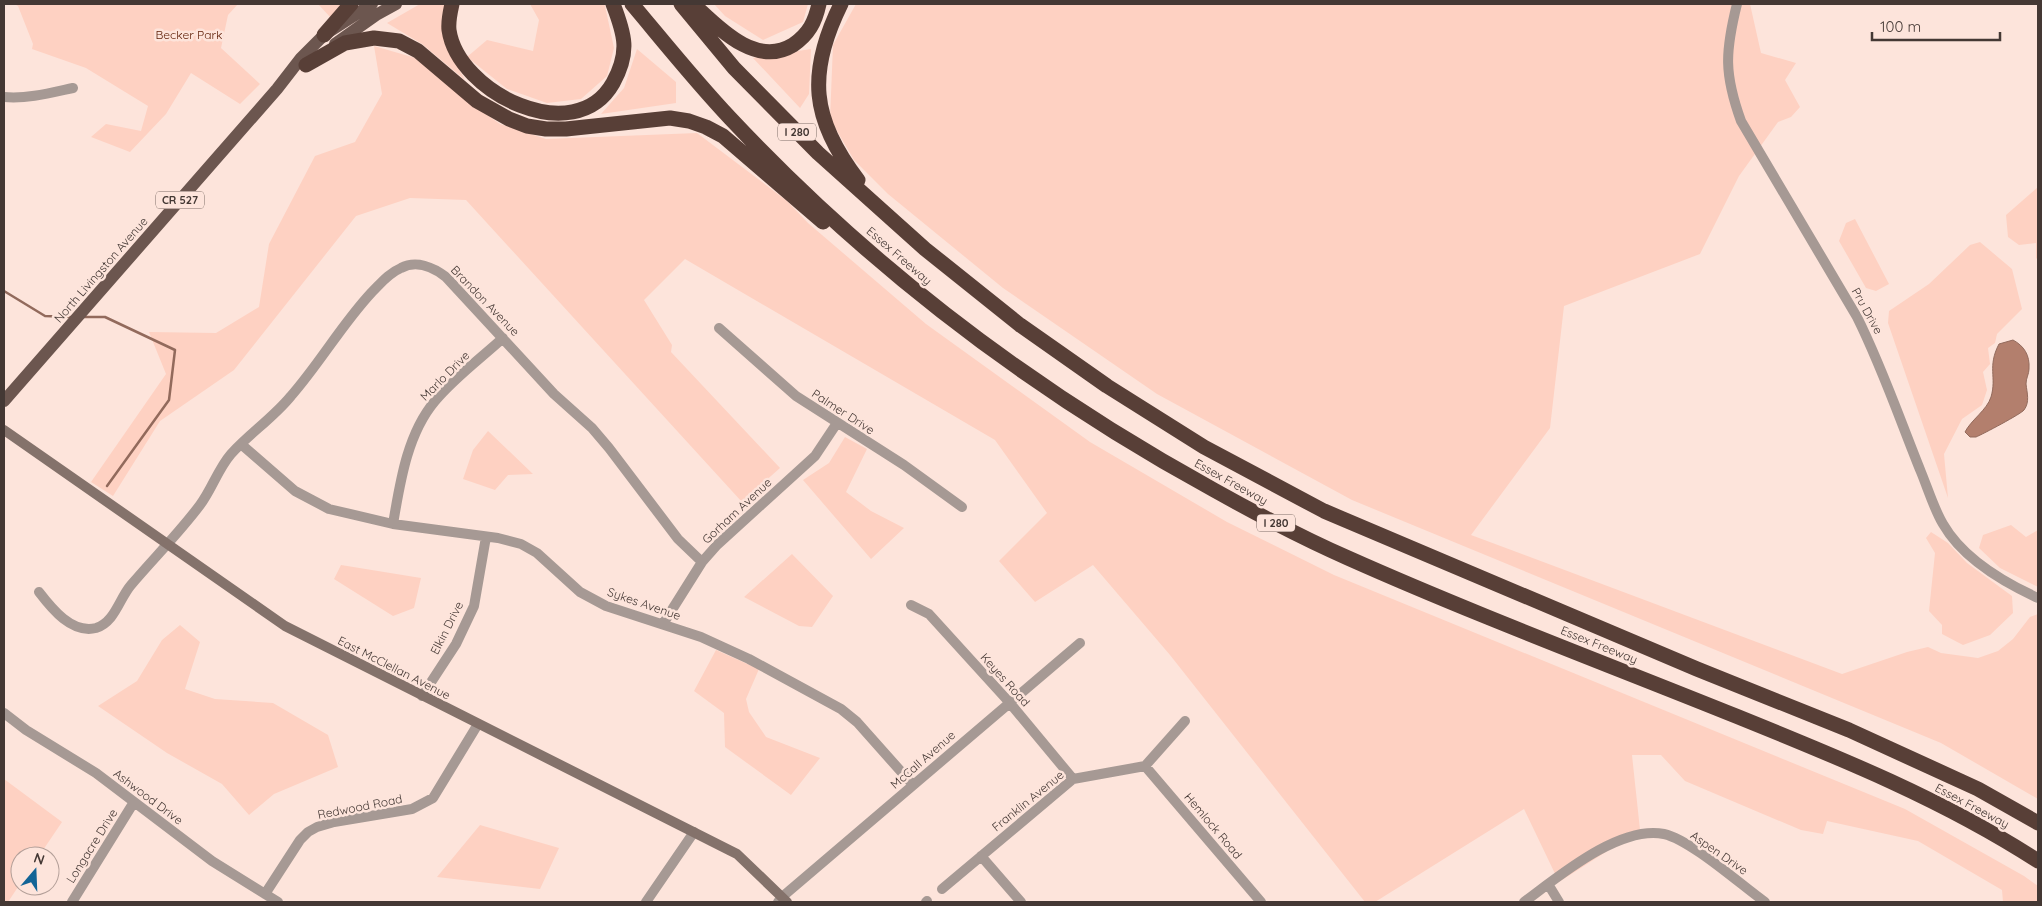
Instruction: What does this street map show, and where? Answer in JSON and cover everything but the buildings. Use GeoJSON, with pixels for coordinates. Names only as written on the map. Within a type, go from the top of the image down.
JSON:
{"type":"FeatureCollection","features":[{"type":"Feature","properties":{"kind":"highway"},"geometry":{"type":"LineString","coordinates":[[324,36],[351,4]]}},
{"type":"Feature","properties":{"kind":"highway"},"geometry":{"type":"LineString","coordinates":[[452,4],[448,23],[449,32],[452,43],[470,71],[483,84],[512,102],[541,112],[556,113],[582,110],[596,102],[609,89],[619,72],[625,48],[624,36],[613,4]]}},
{"type":"Feature","properties":{"kind":"highway","name":"Essex Freeway"},"geometry":{"type":"LineString","coordinates":[[632,4],[730,118],[846,230],[925,299],[1003,358],[1085,414],[1157,459],[1254,512],[1345,557],[1466,608],[1854,764],[1944,806],[2038,861]]}},
{"type":"Feature","properties":{"kind":"highway","name":"Essex Freeway"},"geometry":{"type":"LineString","coordinates":[[681,4],[734,68],[818,153],[925,249],[1020,325],[1107,386],[1204,447],[1324,511],[1697,669],[1849,730],[1978,789],[2038,823]]}},
{"type":"Feature","properties":{"kind":"highway"},"geometry":{"type":"LineString","coordinates":[[693,4],[720,28],[744,45],[755,50],[771,52],[790,46],[808,33],[815,20],[819,4]]}},
{"type":"Feature","properties":{"kind":"highway"},"geometry":{"type":"LineString","coordinates":[[841,4],[824,44],[817,83],[826,125],[835,147],[865,190],[925,249]]}},
{"type":"Feature","properties":{"kind":"highway"},"geometry":{"type":"LineString","coordinates":[[306,65],[344,43],[374,38],[399,41],[418,51],[477,101],[509,119],[527,126],[546,129],[566,129],[670,118],[689,121],[706,127],[723,136],[852,247],[925,299]]}},
{"type":"Feature","properties":{"kind":"main road","name":"CR 527"},"geometry":{"type":"LineString","coordinates":[[278,89],[301,58],[324,36],[372,4]]}},
{"type":"Feature","properties":{"kind":"main road","name":"CR 527"},"geometry":{"type":"LineString","coordinates":[[278,89],[306,65],[376,15],[396,4]]}},
{"type":"Feature","properties":{"kind":"main road","name":"North Livingston Avenue"},"geometry":{"type":"LineString","coordinates":[[4,401],[278,89]]}},
{"type":"Feature","properties":{"kind":"street","name":"Pru Drive"},"geometry":{"type":"LineString","coordinates":[[1738,4],[1727,50],[1732,96],[1741,121],[1870,342],[1943,525],[1994,576],[2038,598]]}},
{"type":"Feature","properties":{"kind":"street"},"geometry":{"type":"LineString","coordinates":[[4,97],[16,98],[42,95],[73,88]]}},
{"type":"Feature","properties":{"kind":"street","name":"Brandon Avenue"},"geometry":{"type":"LineString","coordinates":[[39,592],[50,607],[76,627],[87,630],[98,627],[113,615],[127,589],[202,503],[225,462],[292,396],[362,303],[391,273],[402,267],[420,265],[438,271],[456,286],[554,394],[592,428],[610,448],[678,539],[702,562]]}},
{"type":"Feature","properties":{"kind":"street","name":"Palmer Drive"},"geometry":{"type":"LineString","coordinates":[[719,328],[796,396],[904,465],[962,507]]}},
{"type":"Feature","properties":{"kind":"street","name":"Marlo Drive"},"geometry":{"type":"LineString","coordinates":[[393,524],[409,450],[424,417],[434,401],[503,338]]}},
{"type":"Feature","properties":{"kind":"street","name":"Gorham Avenue"},"geometry":{"type":"LineString","coordinates":[[663,624],[702,562],[717,545],[815,456],[837,423]]}},
{"type":"Feature","properties":{"kind":"street","name":"East McClellan Avenue"},"geometry":{"type":"LineString","coordinates":[[4,430],[285,626],[736,854],[782,900]]}},
{"type":"Feature","properties":{"kind":"street","name":"Sykes Avenue"},"geometry":{"type":"LineString","coordinates":[[242,445],[282,481],[312,501],[329,509],[350,516],[393,524],[486,537],[521,544],[537,553],[580,592],[606,606],[701,637],[749,659],[841,709],[857,722],[912,785]]}},
{"type":"Feature","properties":{"kind":"street","name":"Elkin Drive"},"geometry":{"type":"LineString","coordinates":[[422,696],[456,644],[474,606],[486,537]]}},
{"type":"Feature","properties":{"kind":"street","name":"Keyes Road"},"geometry":{"type":"LineString","coordinates":[[911,605],[928,614],[1009,702],[1073,779]]}},
{"type":"Feature","properties":{"kind":"street","name":"McCall Avenue"},"geometry":{"type":"LineString","coordinates":[[782,900],[912,785],[1080,642]]}},
{"type":"Feature","properties":{"kind":"street","name":"Ashwood Drive"},"geometry":{"type":"LineString","coordinates":[[4,713],[26,730],[96,773],[212,861],[278,902]]}},
{"type":"Feature","properties":{"kind":"street"},"geometry":{"type":"LineString","coordinates":[[1145,766],[1185,721]]}},
{"type":"Feature","properties":{"kind":"street","name":"Redwood Road"},"geometry":{"type":"LineString","coordinates":[[265,894],[308,832],[334,822],[412,809],[433,798],[478,724]]}},
{"type":"Feature","properties":{"kind":"street","name":"Franklin Avenue"},"geometry":{"type":"LineString","coordinates":[[942,889],[1073,779],[1145,766]]}},
{"type":"Feature","properties":{"kind":"street","name":"Hemlock Road"},"geometry":{"type":"LineString","coordinates":[[1145,766],[1261,902]]}},
{"type":"Feature","properties":{"kind":"street","name":"Longacre Drive"},"geometry":{"type":"LineString","coordinates":[[72,902],[134,802]]}},
{"type":"Feature","properties":{"kind":"street"},"geometry":{"type":"LineString","coordinates":[[646,902],[694,832]]}},
{"type":"Feature","properties":{"kind":"street","name":"Aspen Drive"},"geometry":{"type":"LineString","coordinates":[[1524,902],[1589,856],[1620,840],[1644,834],[1663,834],[1691,847],[1765,902]]}},
{"type":"Feature","properties":{"kind":"street"},"geometry":{"type":"LineString","coordinates":[[981,856],[1021,902]]}},
{"type":"Feature","properties":{"kind":"street"},"geometry":{"type":"LineString","coordinates":[[1548,884],[1559,902]]}},
{"type":"Feature","properties":{"kind":"green space","name":"Becker Park"},"geometry":{"type":"Polygon","coordinates":[[[14,4],[238,4],[228,15],[221,48],[260,84],[240,104],[191,73],[166,114],[130,152],[91,137],[106,124],[141,131],[148,106],[86,68],[32,49],[33,44],[18,6],[14,4]]]}},
{"type":"Feature","properties":{"kind":"green space"},"geometry":{"type":"Polygon","coordinates":[[[318,4],[343,4],[331,18],[318,4]]]}},
{"type":"Feature","properties":{"kind":"green space"},"geometry":{"type":"Polygon","coordinates":[[[420,4],[445,4],[442,24],[444,34],[451,53],[465,80],[422,44],[387,23],[420,4]]]}},
{"type":"Feature","properties":{"kind":"green space"},"geometry":{"type":"Polygon","coordinates":[[[530,4],[604,4],[614,48],[607,76],[581,99],[547,103],[507,89],[467,57],[487,40],[533,51],[539,20],[530,4]]]}},
{"type":"Feature","properties":{"kind":"green space"},"geometry":{"type":"Polygon","coordinates":[[[714,4],[808,4],[803,22],[763,40],[725,16],[714,4]]]}},
{"type":"Feature","properties":{"kind":"green space"},"geometry":{"type":"Polygon","coordinates":[[[856,4],[1750,4],[1761,53],[1796,63],[1785,80],[1800,107],[1791,117],[1778,122],[1739,176],[1700,254],[1564,306],[1550,428],[1471,535],[1842,674],[1907,652],[1928,647],[1941,653],[1978,658],[1998,651],[2013,639],[2030,617],[2038,614],[2038,799],[1941,743],[1352,500],[1157,394],[1003,288],[888,194],[854,160],[830,119],[833,45],[856,4]]]}},
{"type":"Feature","properties":{"kind":"green space"},"geometry":{"type":"Polygon","coordinates":[[[374,46],[419,59],[466,100],[500,124],[546,139],[697,133],[787,201],[808,223],[926,324],[1090,442],[1227,522],[1334,575],[1905,809],[2024,876],[2038,886],[2038,902],[2003,902],[2002,890],[1918,841],[1827,821],[1823,834],[1801,830],[1685,781],[1661,755],[1632,755],[1640,830],[1559,882],[1524,809],[1375,902],[1365,902],[1170,655],[1093,565],[1035,602],[999,561],[1047,513],[995,440],[685,259],[644,300],[672,345],[671,352],[780,468],[742,502],[466,200],[410,198],[356,216],[234,370],[160,421],[113,496],[91,482],[166,374],[149,332],[216,333],[259,307],[269,244],[315,156],[355,142],[382,94],[374,46]]]}},
{"type":"Feature","properties":{"kind":"green space"},"geometry":{"type":"Polygon","coordinates":[[[637,49],[676,82],[676,103],[601,114],[624,88],[637,49]]]}},
{"type":"Feature","properties":{"kind":"green space"},"geometry":{"type":"Polygon","coordinates":[[[811,49],[809,94],[800,108],[753,58],[811,49]]]}},
{"type":"Feature","properties":{"kind":"green space"},"geometry":{"type":"Polygon","coordinates":[[[2038,187],[2038,260],[2036,258],[2036,243],[2019,245],[2008,237],[2006,215],[2038,187]]]}},
{"type":"Feature","properties":{"kind":"green space"},"geometry":{"type":"Polygon","coordinates":[[[1855,219],[1889,284],[1876,291],[1866,288],[1839,241],[1846,223],[1855,219]]]}},
{"type":"Feature","properties":{"kind":"green space"},"geometry":{"type":"Polygon","coordinates":[[[1980,242],[2012,269],[2022,309],[1997,334],[1995,343],[1988,348],[1990,364],[1983,372],[1987,390],[1982,405],[1962,419],[1944,454],[1948,498],[1888,323],[1889,311],[1929,284],[1970,245],[1980,242]]]}},
{"type":"Feature","properties":{"kind":"green space"},"geometry":{"type":"Polygon","coordinates":[[[488,431],[533,474],[508,475],[495,490],[463,479],[473,450],[488,431]]]}},
{"type":"Feature","properties":{"kind":"green space"},"geometry":{"type":"Polygon","coordinates":[[[845,437],[867,449],[846,492],[871,511],[904,528],[871,559],[803,480],[829,463],[845,437]]]}},
{"type":"Feature","properties":{"kind":"green space"},"geometry":{"type":"Polygon","coordinates":[[[2011,525],[2026,537],[2038,530],[2038,587],[2000,568],[1979,548],[1983,535],[2011,525]]]}},
{"type":"Feature","properties":{"kind":"green space"},"geometry":{"type":"Polygon","coordinates":[[[1931,532],[1948,543],[1967,563],[2012,596],[2013,613],[1990,635],[1963,645],[1942,634],[1942,625],[1929,611],[1935,553],[1926,538],[1931,532]]]}},
{"type":"Feature","properties":{"kind":"green space"},"geometry":{"type":"Polygon","coordinates":[[[792,554],[833,596],[812,627],[799,626],[744,597],[792,554]]]}},
{"type":"Feature","properties":{"kind":"green space"},"geometry":{"type":"Polygon","coordinates":[[[341,565],[421,578],[414,608],[393,616],[334,579],[341,565]]]}},
{"type":"Feature","properties":{"kind":"green space"},"geometry":{"type":"Polygon","coordinates":[[[180,625],[200,642],[185,689],[215,699],[273,703],[328,735],[338,767],[274,794],[249,815],[222,784],[167,753],[98,706],[137,681],[162,640],[180,625]]]}},
{"type":"Feature","properties":{"kind":"green space"},"geometry":{"type":"Polygon","coordinates":[[[716,650],[759,669],[746,699],[749,712],[766,737],[820,758],[791,795],[725,747],[724,713],[694,691],[716,650]]]}},
{"type":"Feature","properties":{"kind":"green space"},"geometry":{"type":"Polygon","coordinates":[[[4,779],[62,822],[46,846],[10,846],[10,896],[12,896],[8,902],[4,902],[4,779]]]}},
{"type":"Feature","properties":{"kind":"green space"},"geometry":{"type":"Polygon","coordinates":[[[480,825],[559,848],[540,889],[437,877],[480,825]]]}},
{"type":"Feature","properties":{"kind":"shaded area"},"geometry":{"type":"Polygon","coordinates":[[[2013,340],[2023,348],[2029,364],[2026,380],[2028,401],[2026,407],[2001,424],[1976,437],[1970,437],[1965,432],[1991,397],[1995,352],[1999,344],[2013,340]]]}},
{"type":"Feature","properties":{"kind":"waterway"},"geometry":{"type":"LineString","coordinates":[[4,291],[45,316],[71,317]]}},
{"type":"Feature","properties":{"kind":"waterway"},"geometry":{"type":"LineString","coordinates":[[84,317],[105,317],[175,350],[169,400],[107,486]]}}]}
